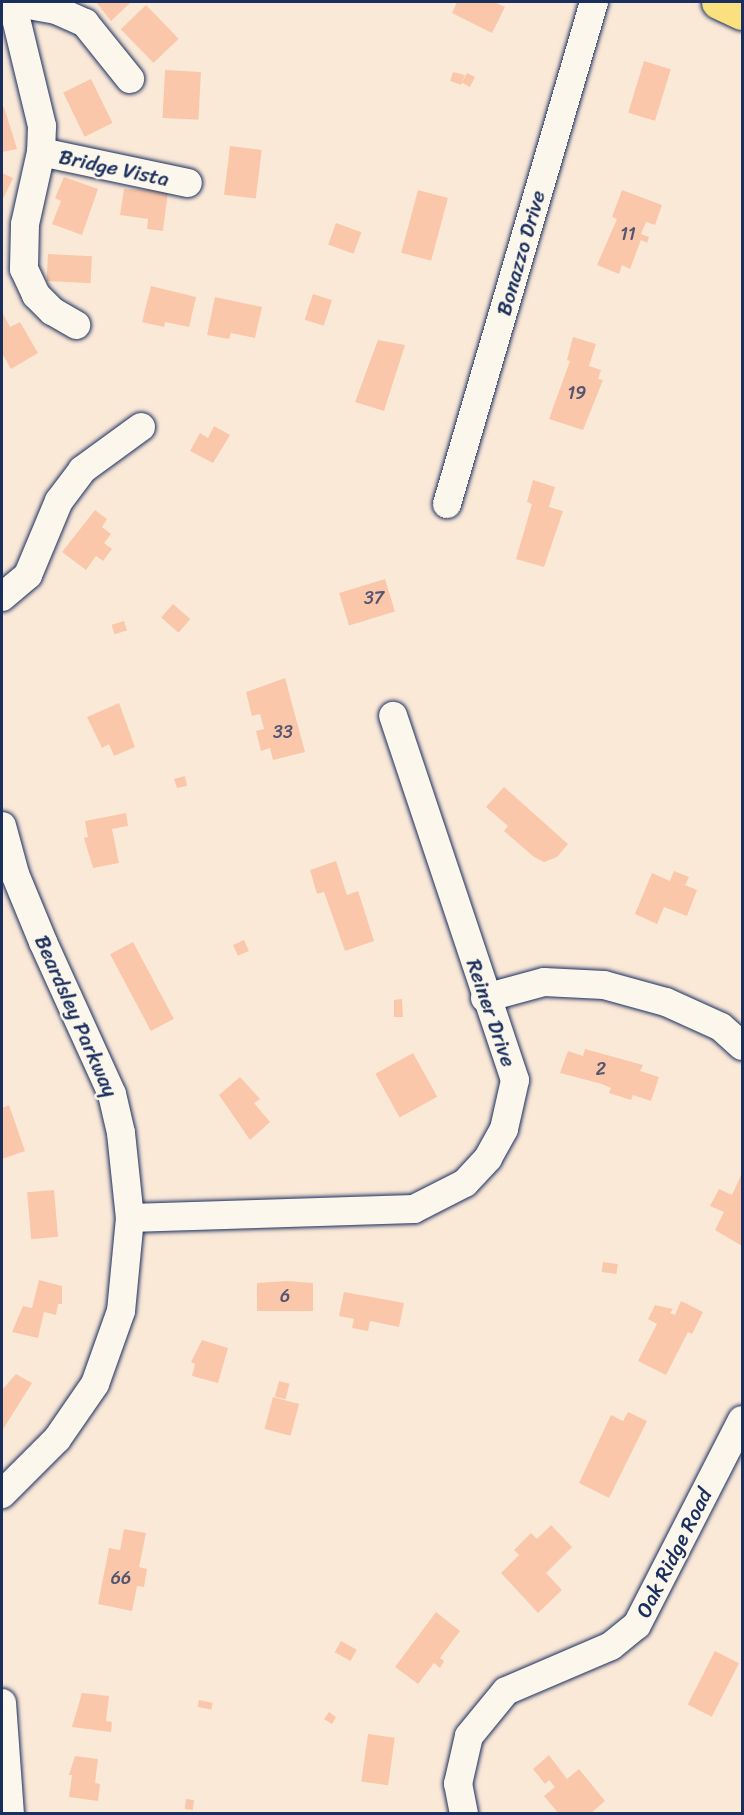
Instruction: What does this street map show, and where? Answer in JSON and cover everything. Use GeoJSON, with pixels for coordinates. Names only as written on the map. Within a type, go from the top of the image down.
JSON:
{"type":"FeatureCollection","features":[{"type":"Feature","properties":{"kind":"main road"},"geometry":{"type":"LineString","coordinates":[[718,2],[742,13]]}},
{"type":"Feature","properties":{"kind":"street"},"geometry":{"type":"LineString","coordinates":[[76,325],[52,311],[36,295],[24,269],[25,224],[41,152],[42,126],[12,2],[56,10],[85,24],[130,79]]}},
{"type":"Feature","properties":{"kind":"street","name":"Bonazzo Drive"},"geometry":{"type":"LineString","coordinates":[[447,504],[594,2]]}},
{"type":"Feature","properties":{"kind":"street","name":"Bridge Vista"},"geometry":{"type":"LineString","coordinates":[[41,152],[188,183]]}},
{"type":"Feature","properties":{"kind":"street"},"geometry":{"type":"LineString","coordinates":[[2,597],[28,575],[59,501],[82,470],[141,427]]}},
{"type":"Feature","properties":{"kind":"street","name":"Reiner Drive"},"geometry":{"type":"LineString","coordinates":[[130,1218],[390,1212],[414,1209],[443,1197],[465,1183],[488,1158],[504,1129],[513,1101],[514,1080],[393,716]]}},
{"type":"Feature","properties":{"kind":"street","name":"Beardsley Parkway"},"geometry":{"type":"LineString","coordinates":[[2,826],[15,874],[39,933],[112,1094],[122,1133],[130,1218],[121,1311],[96,1384],[57,1439],[2,1494]]}},
{"type":"Feature","properties":{"kind":"street"},"geometry":{"type":"LineString","coordinates":[[485,998],[544,982],[604,985],[666,1002],[721,1027],[742,1046]]}},
{"type":"Feature","properties":{"kind":"street","name":"Oak Ridge Road"},"geometry":{"type":"LineString","coordinates":[[464,1814],[458,1784],[470,1736],[506,1691],[611,1646],[637,1625],[742,1420]]}},
{"type":"Feature","properties":{"kind":"street"},"geometry":{"type":"LineString","coordinates":[[2,1703],[10,1814]]}},
{"type":"Feature","properties":{"kind":"building"},"geometry":{"type":"Polygon","coordinates":[[[96,2],[131,2],[111,21],[96,2]]]}},
{"type":"Feature","properties":{"kind":"building"},"geometry":{"type":"Polygon","coordinates":[[[457,2],[494,2],[505,7],[492,33],[452,13],[457,2]]]}},
{"type":"Feature","properties":{"kind":"building"},"geometry":{"type":"Polygon","coordinates":[[[146,5],[179,39],[153,63],[121,29],[146,5]]]}},
{"type":"Feature","properties":{"kind":"building"},"geometry":{"type":"Polygon","coordinates":[[[644,61],[671,69],[655,121],[628,113],[644,61]]]}},
{"type":"Feature","properties":{"kind":"building"},"geometry":{"type":"Polygon","coordinates":[[[165,70],[201,72],[198,120],[162,118],[165,70]]]}},
{"type":"Feature","properties":{"kind":"building"},"geometry":{"type":"Polygon","coordinates":[[[453,72],[465,75],[461,85],[450,81],[453,72]]]}},
{"type":"Feature","properties":{"kind":"building"},"geometry":{"type":"Polygon","coordinates":[[[467,73],[475,77],[470,87],[462,83],[467,73]]]}},
{"type":"Feature","properties":{"kind":"building"},"geometry":{"type":"Polygon","coordinates":[[[91,79],[112,123],[85,137],[63,93],[91,79]]]}},
{"type":"Feature","properties":{"kind":"building"},"geometry":{"type":"Polygon","coordinates":[[[4,107],[17,149],[2,152],[2,108],[4,107]]]}},
{"type":"Feature","properties":{"kind":"building"},"geometry":{"type":"Polygon","coordinates":[[[230,146],[262,150],[256,199],[224,195],[230,146]]]}},
{"type":"Feature","properties":{"kind":"building"},"geometry":{"type":"Polygon","coordinates":[[[2,173],[13,178],[2,201],[2,173]]]}},
{"type":"Feature","properties":{"kind":"building"},"geometry":{"type":"Polygon","coordinates":[[[64,177],[98,189],[82,235],[52,224],[61,201],[55,198],[64,177]]]}},
{"type":"Feature","properties":{"kind":"building"},"geometry":{"type":"Polygon","coordinates":[[[124,189],[168,191],[163,231],[147,229],[148,219],[120,215],[124,189]]]}},
{"type":"Feature","properties":{"kind":"building"},"geometry":{"type":"Polygon","coordinates":[[[418,190],[448,198],[431,261],[401,253],[418,190]]]}},
{"type":"Feature","properties":{"kind":"building"},"geometry":{"type":"Polygon","coordinates":[[[622,190],[662,205],[655,225],[646,222],[641,234],[649,237],[647,243],[641,240],[630,269],[622,265],[619,274],[597,265],[617,219],[612,217],[622,190]]]}},
{"type":"Feature","properties":{"kind":"building"},"geometry":{"type":"Polygon","coordinates":[[[336,223],[361,232],[354,254],[328,245],[336,223]]]}},
{"type":"Feature","properties":{"kind":"building"},"geometry":{"type":"Polygon","coordinates":[[[48,254],[92,256],[91,283],[47,281],[48,254]]]}},
{"type":"Feature","properties":{"kind":"building"},"geometry":{"type":"Polygon","coordinates":[[[151,286],[196,297],[189,327],[165,322],[164,327],[142,322],[151,286]]]}},
{"type":"Feature","properties":{"kind":"building"},"geometry":{"type":"Polygon","coordinates":[[[313,294],[332,300],[324,326],[305,320],[313,294]]]}},
{"type":"Feature","properties":{"kind":"building"},"geometry":{"type":"Polygon","coordinates":[[[215,297],[262,307],[255,338],[231,333],[229,339],[207,335],[215,297]]]}},
{"type":"Feature","properties":{"kind":"building"},"geometry":{"type":"Polygon","coordinates":[[[2,312],[10,327],[20,322],[38,353],[11,369],[2,353],[2,312]]]}},
{"type":"Feature","properties":{"kind":"building"},"geometry":{"type":"Polygon","coordinates":[[[573,337],[596,344],[589,366],[601,370],[598,379],[603,380],[583,430],[549,419],[570,361],[567,360],[573,337]]]}},
{"type":"Feature","properties":{"kind":"building"},"geometry":{"type":"Polygon","coordinates":[[[378,340],[405,345],[384,411],[355,402],[378,340]]]}},
{"type":"Feature","properties":{"kind":"building"},"geometry":{"type":"Polygon","coordinates":[[[214,426],[230,435],[213,463],[190,451],[200,433],[208,438],[214,426]]]}},
{"type":"Feature","properties":{"kind":"building"},"geometry":{"type":"Polygon","coordinates":[[[533,480],[555,487],[549,507],[563,511],[544,567],[516,559],[532,504],[527,502],[533,480]]]}},
{"type":"Feature","properties":{"kind":"building"},"geometry":{"type":"Polygon","coordinates":[[[95,510],[107,519],[102,527],[111,534],[104,543],[112,549],[103,561],[96,556],[86,570],[62,552],[95,510]]]}},
{"type":"Feature","properties":{"kind":"building"},"geometry":{"type":"Polygon","coordinates":[[[385,579],[395,612],[349,626],[339,593],[385,579]]]}},
{"type":"Feature","properties":{"kind":"building"},"geometry":{"type":"Polygon","coordinates":[[[173,604],[190,619],[179,633],[161,618],[173,604]]]}},
{"type":"Feature","properties":{"kind":"building"},"geometry":{"type":"Polygon","coordinates":[[[124,621],[127,631],[114,634],[112,625],[124,621]]]}},
{"type":"Feature","properties":{"kind":"building"},"geometry":{"type":"Polygon","coordinates":[[[285,678],[305,752],[273,760],[270,748],[261,751],[256,731],[264,729],[260,714],[252,716],[246,692],[285,678]]]}},
{"type":"Feature","properties":{"kind":"building"},"geometry":{"type":"Polygon","coordinates":[[[119,703],[135,747],[114,756],[109,744],[102,748],[87,717],[119,703]]]}},
{"type":"Feature","properties":{"kind":"building"},"geometry":{"type":"Polygon","coordinates":[[[185,776],[187,786],[177,788],[174,779],[185,776]]]}},
{"type":"Feature","properties":{"kind":"building"},"geometry":{"type":"Polygon","coordinates":[[[504,787],[568,844],[557,857],[544,862],[534,857],[504,831],[508,826],[486,807],[504,787]]]}},
{"type":"Feature","properties":{"kind":"building"},"geometry":{"type":"Polygon","coordinates":[[[126,813],[128,826],[112,829],[119,863],[93,868],[84,838],[88,837],[85,821],[126,813]]]}},
{"type":"Feature","properties":{"kind":"building"},"geometry":{"type":"Polygon","coordinates":[[[336,861],[347,895],[358,891],[374,941],[345,951],[324,892],[317,894],[310,870],[336,861]]]}},
{"type":"Feature","properties":{"kind":"building"},"geometry":{"type":"Polygon","coordinates":[[[674,871],[689,877],[685,885],[697,890],[687,916],[664,907],[657,924],[635,914],[652,873],[670,881],[674,871]]]}},
{"type":"Feature","properties":{"kind":"building"},"geometry":{"type":"Polygon","coordinates":[[[244,940],[249,951],[238,956],[233,945],[244,940]]]}},
{"type":"Feature","properties":{"kind":"building"},"geometry":{"type":"Polygon","coordinates":[[[133,942],[174,1019],[151,1031],[110,954],[133,942]]]}},
{"type":"Feature","properties":{"kind":"building"},"geometry":{"type":"Polygon","coordinates":[[[402,999],[403,1017],[394,1017],[394,1000],[402,999]]]}},
{"type":"Feature","properties":{"kind":"building"},"geometry":{"type":"Polygon","coordinates":[[[585,1049],[643,1065],[640,1071],[659,1077],[651,1101],[633,1095],[631,1100],[609,1093],[611,1088],[602,1084],[560,1073],[568,1051],[583,1056],[585,1049]]]}},
{"type":"Feature","properties":{"kind":"building"},"geometry":{"type":"Polygon","coordinates":[[[413,1053],[437,1097],[400,1118],[375,1074],[413,1053]]]}},
{"type":"Feature","properties":{"kind":"building"},"geometry":{"type":"Polygon","coordinates":[[[240,1077],[260,1099],[254,1103],[270,1122],[250,1140],[219,1095],[240,1077]]]}},
{"type":"Feature","properties":{"kind":"building"},"geometry":{"type":"Polygon","coordinates":[[[9,1105],[25,1151],[2,1159],[2,1108],[9,1105]]]}},
{"type":"Feature","properties":{"kind":"building"},"geometry":{"type":"Polygon","coordinates":[[[742,1173],[742,1246],[715,1230],[724,1212],[710,1206],[719,1189],[732,1195],[742,1173]]]}},
{"type":"Feature","properties":{"kind":"building"},"geometry":{"type":"Polygon","coordinates":[[[54,1190],[58,1237],[31,1239],[27,1192],[54,1190]]]}},
{"type":"Feature","properties":{"kind":"building"},"geometry":{"type":"Polygon","coordinates":[[[603,1262],[618,1264],[616,1274],[602,1272],[603,1262]]]}},
{"type":"Feature","properties":{"kind":"building"},"geometry":{"type":"Polygon","coordinates":[[[39,1280],[62,1286],[62,1304],[58,1304],[56,1315],[44,1312],[38,1338],[12,1332],[23,1306],[32,1308],[39,1280]]]}},
{"type":"Feature","properties":{"kind":"building"},"geometry":{"type":"Polygon","coordinates":[[[287,1281],[313,1283],[313,1311],[257,1311],[257,1283],[287,1281]]]}},
{"type":"Feature","properties":{"kind":"building"},"geometry":{"type":"Polygon","coordinates":[[[344,1292],[404,1303],[399,1327],[370,1321],[368,1331],[352,1328],[354,1319],[339,1316],[344,1292]]]}},
{"type":"Feature","properties":{"kind":"building"},"geometry":{"type":"Polygon","coordinates":[[[681,1301],[703,1312],[692,1334],[688,1332],[666,1375],[638,1361],[657,1324],[648,1319],[655,1305],[673,1309],[670,1313],[675,1315],[681,1301]]]}},
{"type":"Feature","properties":{"kind":"building"},"geometry":{"type":"Polygon","coordinates":[[[202,1340],[228,1348],[218,1383],[192,1376],[195,1364],[191,1362],[202,1340]]]}},
{"type":"Feature","properties":{"kind":"building"},"geometry":{"type":"Polygon","coordinates":[[[16,1374],[32,1383],[2,1431],[2,1390],[16,1374]]]}},
{"type":"Feature","properties":{"kind":"building"},"geometry":{"type":"Polygon","coordinates":[[[279,1381],[290,1384],[285,1399],[275,1396],[279,1381]]]}},
{"type":"Feature","properties":{"kind":"building"},"geometry":{"type":"Polygon","coordinates":[[[273,1397],[299,1404],[291,1436],[264,1429],[273,1397]]]}},
{"type":"Feature","properties":{"kind":"building"},"geometry":{"type":"Polygon","coordinates":[[[628,1412],[647,1421],[609,1498],[579,1483],[611,1415],[623,1421],[628,1412]]]}},
{"type":"Feature","properties":{"kind":"building"},"geometry":{"type":"Polygon","coordinates":[[[551,1525],[572,1547],[546,1573],[562,1590],[538,1613],[501,1573],[519,1555],[514,1550],[531,1533],[537,1539],[551,1525]]]}},
{"type":"Feature","properties":{"kind":"building"},"geometry":{"type":"Polygon","coordinates":[[[124,1529],[146,1533],[139,1567],[147,1569],[144,1587],[137,1586],[132,1611],[98,1604],[109,1548],[120,1550],[124,1529]]]}},
{"type":"Feature","properties":{"kind":"building"},"geometry":{"type":"Polygon","coordinates":[[[436,1612],[460,1631],[440,1658],[444,1661],[440,1668],[434,1663],[418,1684],[395,1667],[436,1612]]]}},
{"type":"Feature","properties":{"kind":"building"},"geometry":{"type":"Polygon","coordinates":[[[341,1641],[357,1650],[350,1661],[335,1652],[341,1641]]]}},
{"type":"Feature","properties":{"kind":"building"},"geometry":{"type":"Polygon","coordinates":[[[715,1651],[739,1663],[712,1717],[688,1704],[715,1651]]]}},
{"type":"Feature","properties":{"kind":"building"},"geometry":{"type":"Polygon","coordinates":[[[82,1693],[109,1696],[106,1721],[112,1722],[111,1732],[72,1727],[82,1693]]]}},
{"type":"Feature","properties":{"kind":"building"},"geometry":{"type":"Polygon","coordinates":[[[199,1700],[213,1703],[211,1710],[198,1707],[199,1700]]]}},
{"type":"Feature","properties":{"kind":"building"},"geometry":{"type":"Polygon","coordinates":[[[329,1712],[336,1717],[332,1724],[324,1719],[329,1712]]]}},
{"type":"Feature","properties":{"kind":"building"},"geometry":{"type":"Polygon","coordinates":[[[368,1734],[395,1738],[388,1785],[361,1782],[368,1734]]]}},
{"type":"Feature","properties":{"kind":"building"},"geometry":{"type":"Polygon","coordinates":[[[549,1755],[567,1779],[579,1769],[605,1801],[590,1814],[559,1814],[544,1796],[555,1787],[549,1780],[545,1784],[533,1769],[549,1755]]]}},
{"type":"Feature","properties":{"kind":"building"},"geometry":{"type":"Polygon","coordinates":[[[75,1756],[98,1759],[95,1783],[100,1784],[98,1801],[69,1797],[72,1775],[69,1775],[75,1756]]]}},
{"type":"Feature","properties":{"kind":"building"},"geometry":{"type":"Polygon","coordinates":[[[186,1799],[194,1800],[193,1810],[185,1809],[186,1799]]]}}]}
